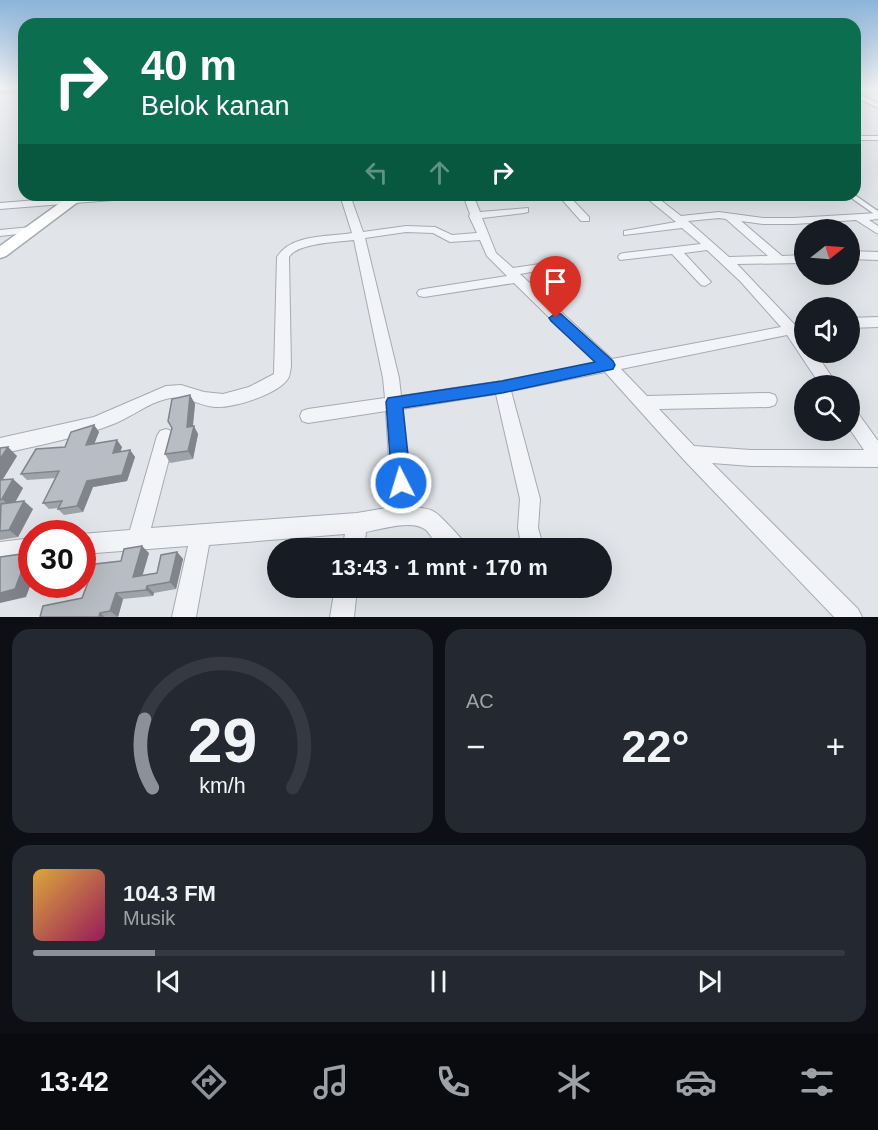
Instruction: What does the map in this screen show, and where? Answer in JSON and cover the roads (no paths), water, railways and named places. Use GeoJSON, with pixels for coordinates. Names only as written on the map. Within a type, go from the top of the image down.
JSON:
{"type":"FeatureCollection","features":[{"type":"Feature","properties":{"kind":"main road"},"geometry":{"type":"LineString","coordinates":[[0,253],[71,201]]}},
{"type":"Feature","properties":{"kind":"street"},"geometry":{"type":"LineString","coordinates":[[861,138],[878,138]]}},
{"type":"Feature","properties":{"kind":"street"},"geometry":{"type":"LineString","coordinates":[[0,206],[42,201]]}},
{"type":"Feature","properties":{"kind":"street"},"geometry":{"type":"LineString","coordinates":[[347,201],[358,234],[387,358],[394,402],[403,504],[400,514]]}},
{"type":"Feature","properties":{"kind":"street"},"geometry":{"type":"LineString","coordinates":[[470,201],[491,254],[608,365],[690,454],[850,617]]}},
{"type":"Feature","properties":{"kind":"street"},"geometry":{"type":"LineString","coordinates":[[568,201],[585,219]]}},
{"type":"Feature","properties":{"kind":"street"},"geometry":{"type":"LineString","coordinates":[[656,201],[729,261],[794,325]]}},
{"type":"Feature","properties":{"kind":"street"},"geometry":{"type":"LineString","coordinates":[[474,216],[524,210]]}},
{"type":"Feature","properties":{"kind":"street"},"geometry":{"type":"LineString","coordinates":[[823,219],[878,215]]}},
{"type":"Feature","properties":{"kind":"street"},"geometry":{"type":"LineString","coordinates":[[729,216],[777,259]]}},
{"type":"Feature","properties":{"kind":"street"},"geometry":{"type":"LineString","coordinates":[[628,233],[682,222],[729,216],[763,221],[794,220]]}},
{"type":"Feature","properties":{"kind":"street"},"geometry":{"type":"LineString","coordinates":[[858,217],[878,231]]}},
{"type":"Feature","properties":{"kind":"street"},"geometry":{"type":"LineString","coordinates":[[0,446],[84,426],[124,412],[145,398],[162,393],[176,390],[189,392],[205,399],[221,399],[245,395],[270,386],[281,377],[283,367],[283,257],[287,250],[299,244],[358,234],[413,229],[435,230],[450,239],[483,236]]}},
{"type":"Feature","properties":{"kind":"street"},"geometry":{"type":"LineString","coordinates":[[0,233],[31,230]]}},
{"type":"Feature","properties":{"kind":"street"},"geometry":{"type":"LineString","coordinates":[[624,257],[711,246]]}},
{"type":"Feature","properties":{"kind":"street"},"geometry":{"type":"LineString","coordinates":[[675,251],[705,282]]}},
{"type":"Feature","properties":{"kind":"street"},"geometry":{"type":"LineString","coordinates":[[860,255],[878,256]]}},
{"type":"Feature","properties":{"kind":"street"},"geometry":{"type":"LineString","coordinates":[[729,261],[794,259]]}},
{"type":"Feature","properties":{"kind":"street"},"geometry":{"type":"LineString","coordinates":[[424,293],[512,276],[556,264]]}},
{"type":"Feature","properties":{"kind":"street"},"geometry":{"type":"LineString","coordinates":[[860,323],[878,322]]}},
{"type":"Feature","properties":{"kind":"street"},"geometry":{"type":"LineString","coordinates":[[308,416],[502,387],[794,329]]}},
{"type":"Feature","properties":{"kind":"street"},"geometry":{"type":"LineString","coordinates":[[502,387],[530,499],[528,528],[530,538]]}},
{"type":"Feature","properties":{"kind":"street"},"geometry":{"type":"LineString","coordinates":[[644,403],[769,400]]}},
{"type":"Feature","properties":{"kind":"street"},"geometry":{"type":"LineString","coordinates":[[690,454],[751,458],[874,460],[877,454],[860,430]]}},
{"type":"Feature","properties":{"kind":"street"},"geometry":{"type":"LineString","coordinates":[[138,538],[166,436]]}},
{"type":"Feature","properties":{"kind":"street"},"geometry":{"type":"LineString","coordinates":[[96,542],[357,523],[392,518],[400,514],[430,520],[445,538]]}},
{"type":"Feature","properties":{"kind":"street"},"geometry":{"type":"LineString","coordinates":[[355,538],[357,523]]}},
{"type":"Feature","properties":{"kind":"street"},"geometry":{"type":"LineString","coordinates":[[184,617],[201,534]]}},
{"type":"Feature","properties":{"kind":"street"},"geometry":{"type":"LineString","coordinates":[[0,553],[18,551]]}},
{"type":"Feature","properties":{"kind":"street"},"geometry":{"type":"LineString","coordinates":[[342,617],[345,598]]}},
{"type":"Feature","properties":{"kind":"lane"},"geometry":{"type":"LineString","coordinates":[[859,201],[878,215]]}}]}
